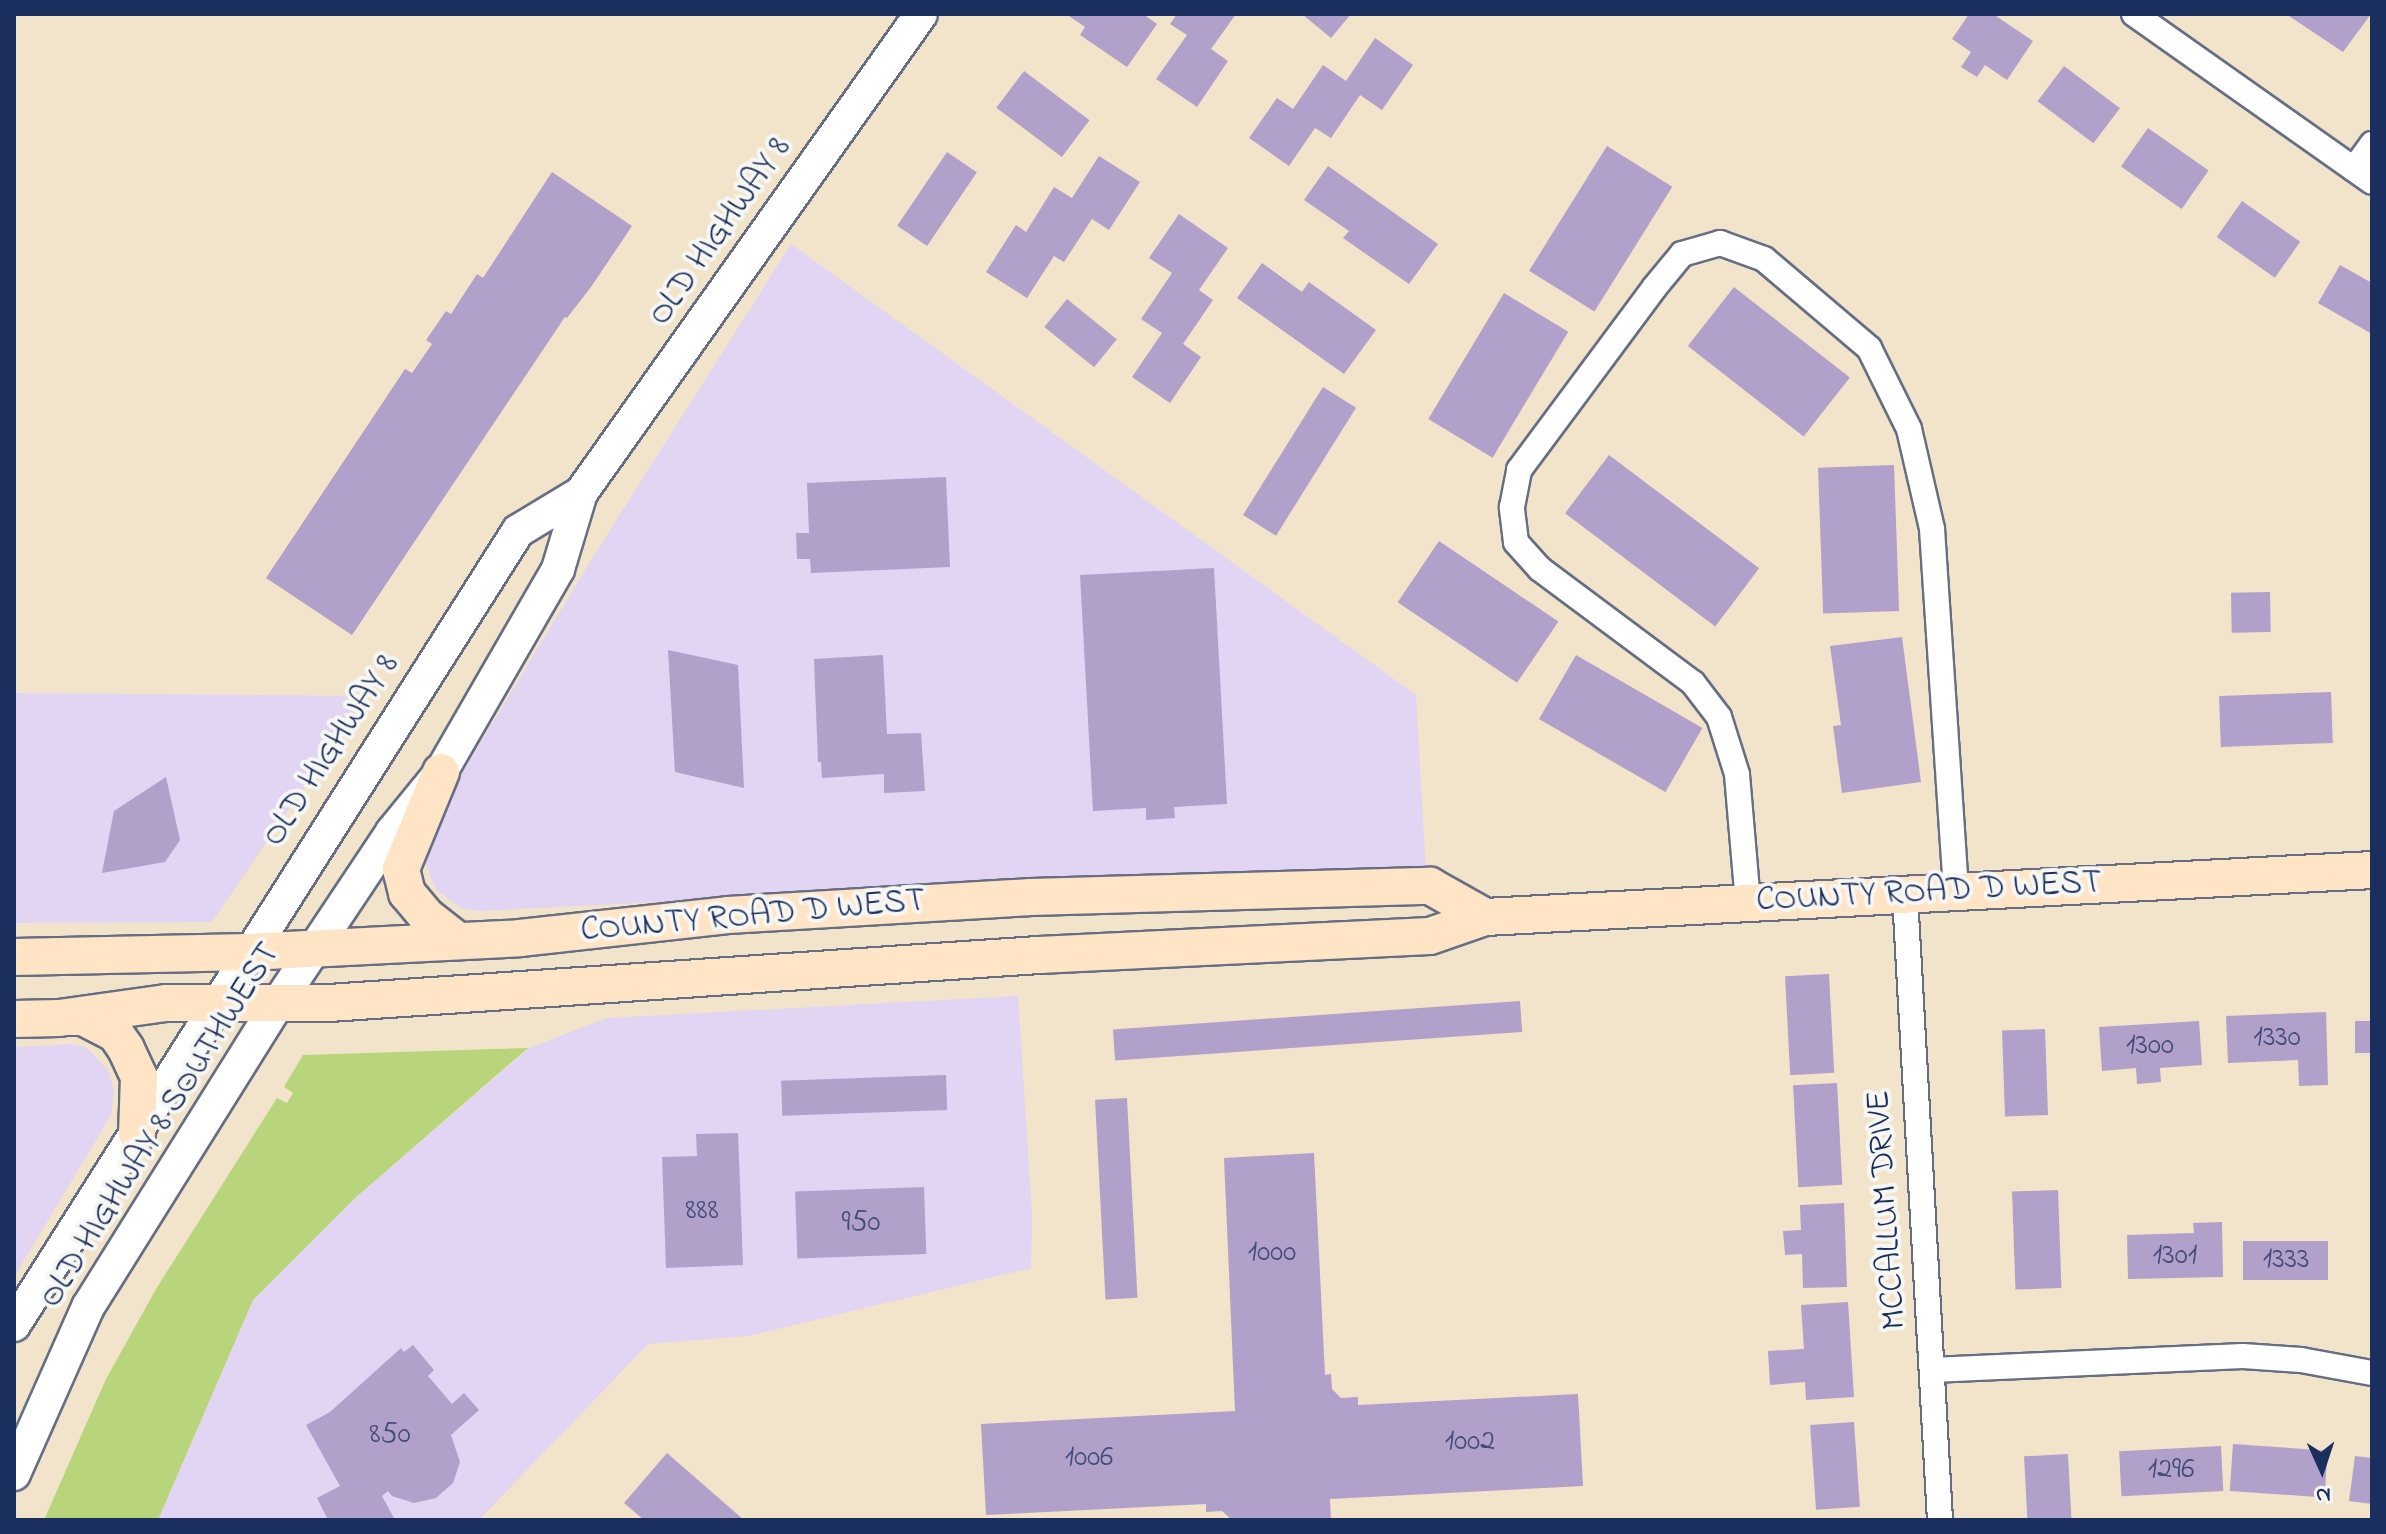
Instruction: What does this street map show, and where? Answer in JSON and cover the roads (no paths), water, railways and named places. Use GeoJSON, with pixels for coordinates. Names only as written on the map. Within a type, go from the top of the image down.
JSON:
{"type":"FeatureCollection","features":[{"type":"Feature","properties":{"kind":"main road"},"geometry":{"type":"LineString","coordinates":[[441,772],[401,869],[407,893],[426,916],[458,941]]}},
{"type":"Feature","properties":{"kind":"main road","name":"COUNTY ROAD D WEST"},"geometry":{"type":"LineString","coordinates":[[14,1019],[59,1018],[166,1003],[278,1003],[686,981],[1039,955],[1430,936],[1485,917],[2372,870]]}},
{"type":"Feature","properties":{"kind":"main road","name":"COUNTY ROAD D WEST"},"geometry":{"type":"LineString","coordinates":[[14,957],[248,952],[520,938],[728,915],[1015,898],[1418,886],[1430,886],[1485,917]]}},
{"type":"Feature","properties":{"kind":"main road"},"geometry":{"type":"LineString","coordinates":[[59,1018],[83,1017],[115,1033],[126,1049],[139,1077],[137,1134]]}},
{"type":"Feature","properties":{"kind":"street","name":"OLD HIGHWAY 8"},"geometry":{"type":"LineString","coordinates":[[315,949],[392,832],[441,772],[558,569],[581,493],[921,14]]}},
{"type":"Feature","properties":{"kind":"street"},"geometry":{"type":"LineString","coordinates":[[2134,14],[2363,175],[2372,144]]}},
{"type":"Feature","properties":{"kind":"street"},"geometry":{"type":"LineString","coordinates":[[1748,903],[1737,774],[1719,717],[1693,683],[1540,569],[1516,542],[1512,507],[1519,470],[1654,288],[1682,254],[1720,243],[1764,259],[1869,348],[1909,429],[1932,529],[1956,892]]}},
{"type":"Feature","properties":{"kind":"street","name":"OLD HIGHWAY 8"},"geometry":{"type":"LineString","coordinates":[[248,952],[518,531],[581,493]]}},
{"type":"Feature","properties":{"kind":"street","name":"MCCALLUM DRIVE"},"geometry":{"type":"LineString","coordinates":[[1905,896],[1940,1520]]}},
{"type":"Feature","properties":{"kind":"street","name":"OLD HIGHWAY 8 SOUTHWEST"},"geometry":{"type":"LineString","coordinates":[[14,1474],[88,1307],[315,949]]}},
{"type":"Feature","properties":{"kind":"street","name":"OLD HIGHWAY 8 SOUTHWEST"},"geometry":{"type":"LineString","coordinates":[[14,1325],[137,1134],[248,952]]}},
{"type":"Feature","properties":{"kind":"street"},"geometry":{"type":"LineString","coordinates":[[1932,1370],[2243,1356],[2301,1360],[2372,1373]]}}]}
